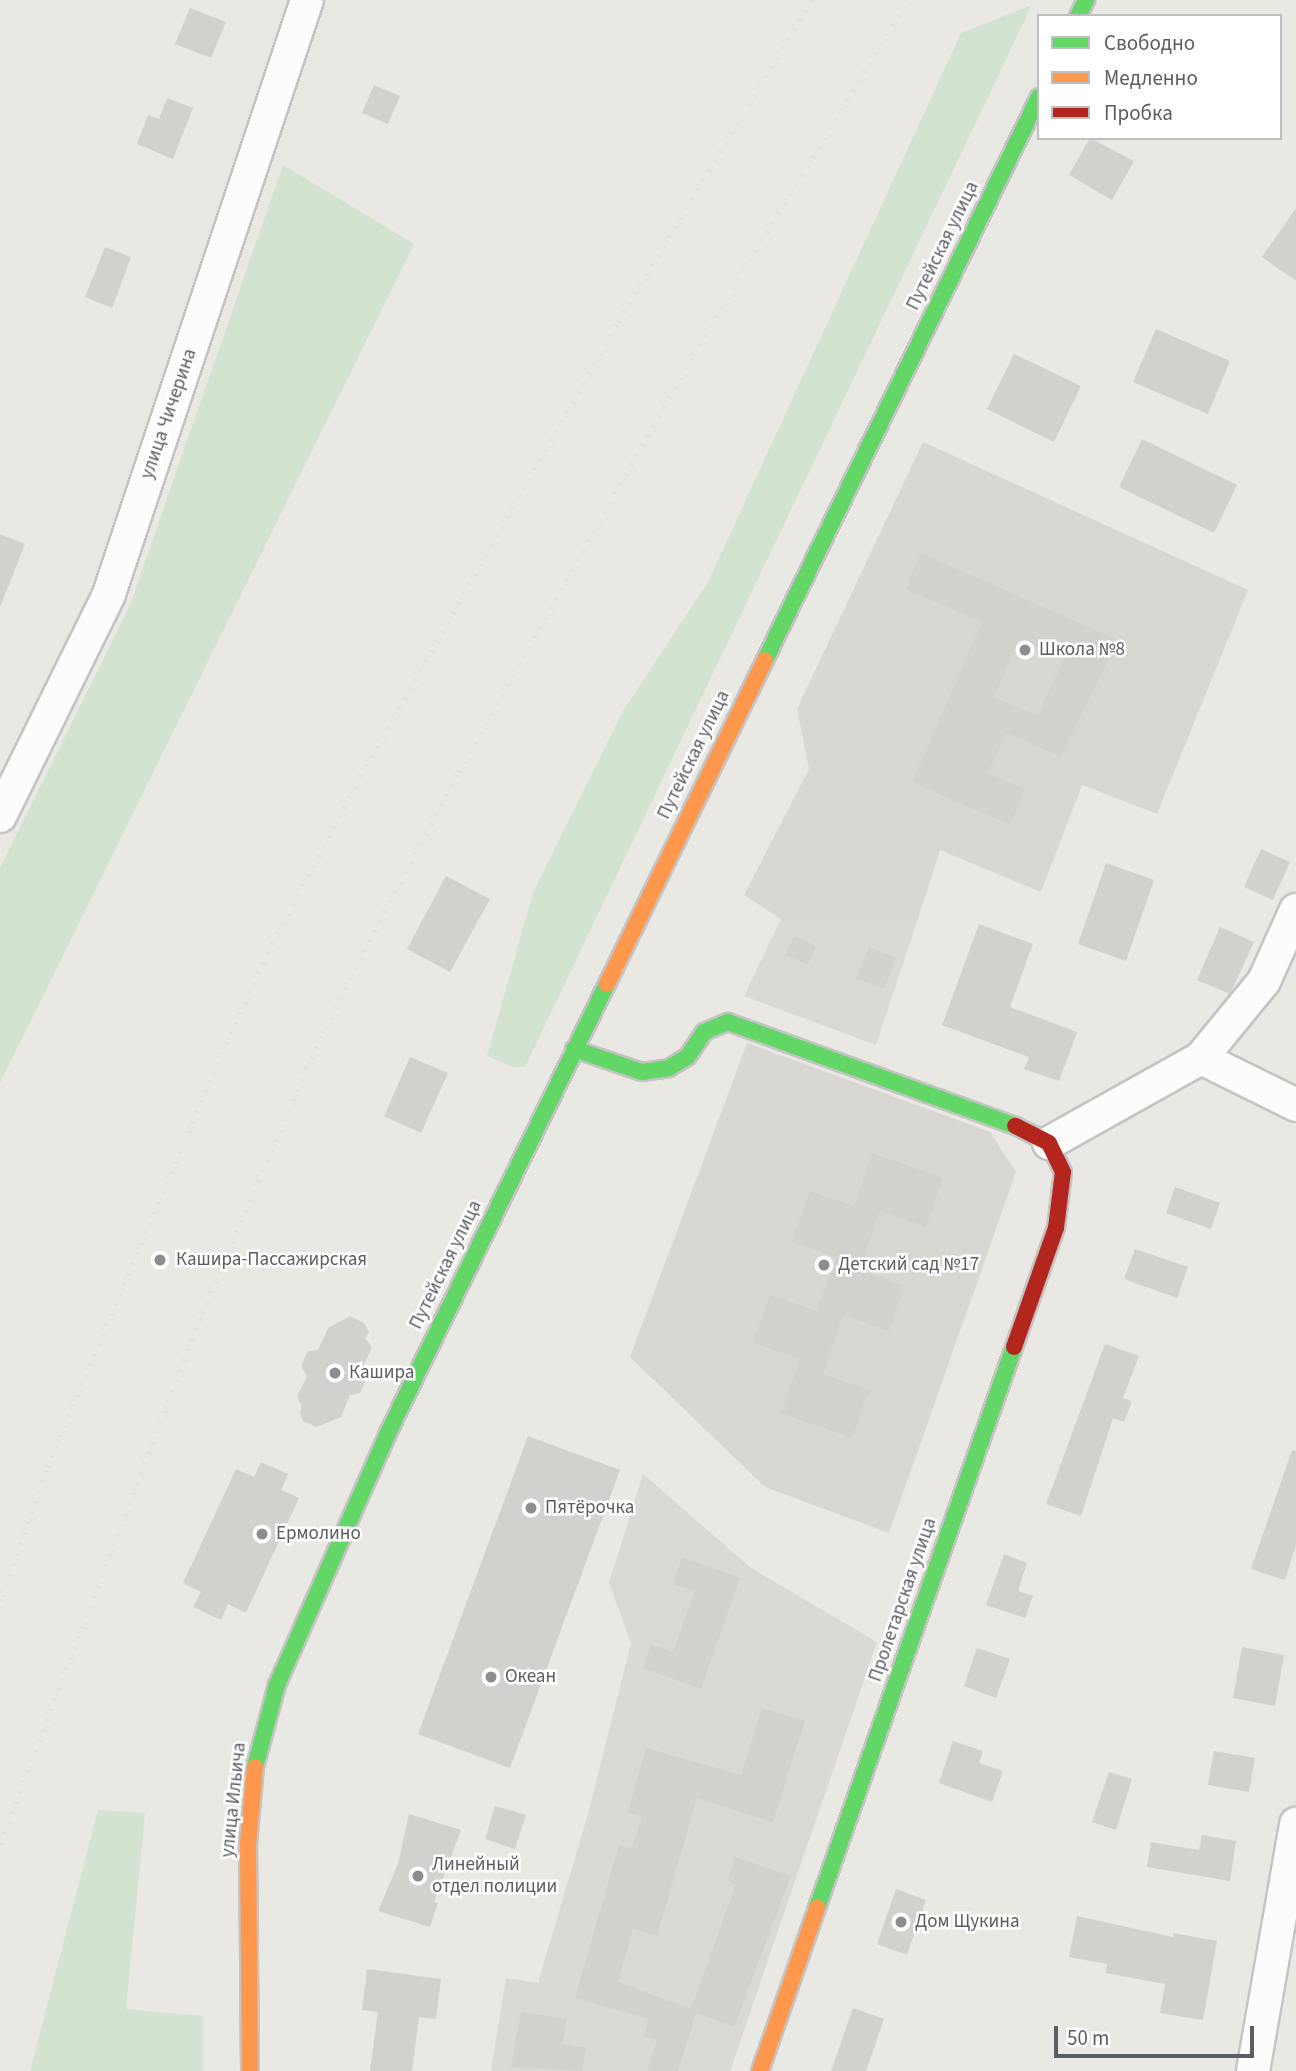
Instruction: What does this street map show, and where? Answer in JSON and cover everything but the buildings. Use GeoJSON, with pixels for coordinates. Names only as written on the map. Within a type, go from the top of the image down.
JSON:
{"type":"FeatureCollection","features":[{"type":"Feature","properties":{"kind":"main road","name":"Путейская улица"},"geometry":{"type":"LineString","coordinates":[[388,1433],[1037,101]]}},
{"type":"Feature","properties":{"kind":"main road"},"geometry":{"type":"LineString","coordinates":[[574,1049],[642,1072],[669,1068],[688,1056],[704,1032],[728,1022],[748,1026],[1049,1143]]}},
{"type":"Feature","properties":{"kind":"main road","name":"Пролетарская улица"},"geometry":{"type":"LineString","coordinates":[[760,2071],[1056,1228],[1063,1172],[1049,1143]]}},
{"type":"Feature","properties":{"kind":"main road","name":"улица Ильича"},"geometry":{"type":"LineString","coordinates":[[250,2071],[248,1844],[256,1757],[277,1685],[388,1433]]}},
{"type":"Feature","properties":{"kind":"street","name":"улица Чичерина"},"geometry":{"type":"LineString","coordinates":[[0,816],[109,594],[307,0]]}},
{"type":"Feature","properties":{"kind":"street"},"geometry":{"type":"LineString","coordinates":[[1049,1143],[1201,1058],[1264,981],[1296,910]]}},
{"type":"Feature","properties":{"kind":"street"},"geometry":{"type":"LineString","coordinates":[[1201,1058],[1296,1105]]}},
{"type":"Feature","properties":{"kind":"street"},"geometry":{"type":"LineString","coordinates":[[1254,2071],[1296,1824]]}},
{"type":"Feature","properties":{"kind":"shaded area","name":"Школа №8"},"geometry":{"type":"Polygon","coordinates":[[[923,442],[1248,590],[1157,814],[1082,785],[1041,892],[940,850],[918,919],[781,919],[744,895],[809,769],[797,709],[923,442]]]}},
{"type":"Feature","properties":{"kind":"shaded area"},"geometry":{"type":"Polygon","coordinates":[[[781,919],[918,919],[876,1045],[744,996],[781,919]]]}},
{"type":"Feature","properties":{"kind":"shaded area","name":"Детский сад №17"},"geometry":{"type":"Polygon","coordinates":[[[747,1043],[990,1132],[1016,1172],[889,1533],[765,1487],[630,1357],[747,1043]]]}},
{"type":"Feature","properties":{"kind":"shaded area"},"geometry":{"type":"Polygon","coordinates":[[[643,1474],[751,1568],[877,1642],[730,2071],[491,2071],[506,1978],[538,1983],[588,1814],[631,1643],[609,1583],[643,1474]]]}},
{"type":"Feature","properties":{"kind":"green space"},"geometry":{"type":"Polygon","coordinates":[[[1032,5],[525,1067],[513,1067],[487,1056],[533,893],[623,711],[708,582],[961,33],[1032,5]]]}},
{"type":"Feature","properties":{"kind":"green space"},"geometry":{"type":"Polygon","coordinates":[[[283,165],[414,244],[0,1083],[0,868],[130,605],[283,165]]]}},
{"type":"Feature","properties":{"kind":"green space"},"geometry":{"type":"Polygon","coordinates":[[[98,1810],[145,1813],[126,2009],[203,2016],[203,2071],[30,2071],[98,1810]]]}},
{"type":"Feature","properties":{"kind":"railway"},"geometry":{"type":"LineString","coordinates":[[0,1607],[47,1467],[213,1074],[272,944],[361,776],[618,322],[812,0]]}},
{"type":"Feature","properties":{"kind":"railway"},"geometry":{"type":"LineString","coordinates":[[0,1844],[202,1313],[307,1068],[364,951],[459,772],[693,355],[908,0]]}},
{"type":"Feature","properties":{"kind":"traffic: fast"},"geometry":{"type":"LineString","coordinates":[[1079,14],[1086,0]]}},
{"type":"Feature","properties":{"kind":"traffic: fast"},"geometry":{"type":"LineString","coordinates":[[765,660],[1037,101]]}},
{"type":"Feature","properties":{"kind":"traffic: fast"},"geometry":{"type":"LineString","coordinates":[[255,1767],[277,1685],[388,1433],[607,984]]}},
{"type":"Feature","properties":{"kind":"traffic: fast"},"geometry":{"type":"LineString","coordinates":[[574,1049],[642,1072],[669,1068],[688,1056],[704,1032],[728,1022],[1015,1126]]}},
{"type":"Feature","properties":{"kind":"traffic: fast"},"geometry":{"type":"LineString","coordinates":[[817,1908],[1014,1347]]}},
{"type":"Feature","properties":{"kind":"traffic: slow"},"geometry":{"type":"LineString","coordinates":[[607,984],[765,660]]}},
{"type":"Feature","properties":{"kind":"traffic: slow"},"geometry":{"type":"LineString","coordinates":[[250,2071],[248,1844],[255,1767]]}},
{"type":"Feature","properties":{"kind":"traffic: slow"},"geometry":{"type":"LineString","coordinates":[[760,2071],[817,1908]]}},
{"type":"Feature","properties":{"kind":"traffic: jam"},"geometry":{"type":"LineString","coordinates":[[1014,1347],[1056,1228],[1063,1172],[1049,1143],[1015,1126]]}},
{"type":"Feature","properties":{"kind":"place","name":"Школа №8"},"geometry":{"type":"Point","coordinates":[1025,650]}},
{"type":"Feature","properties":{"kind":"place","name":"Кашира-Пассажирская"},"geometry":{"type":"Point","coordinates":[160,1260]}},
{"type":"Feature","properties":{"kind":"place","name":"Детский сад №17"},"geometry":{"type":"Point","coordinates":[824,1265]}},
{"type":"Feature","properties":{"kind":"place","name":"Кашира"},"geometry":{"type":"Point","coordinates":[335,1373]}},
{"type":"Feature","properties":{"kind":"place","name":"Пятёрочка"},"geometry":{"type":"Point","coordinates":[531,1508]}},
{"type":"Feature","properties":{"kind":"place","name":"Ермолино"},"geometry":{"type":"Point","coordinates":[262,1534]}},
{"type":"Feature","properties":{"kind":"place","name":"Океан"},"geometry":{"type":"Point","coordinates":[491,1677]}},
{"type":"Feature","properties":{"kind":"place","name":"Линейный отдел полиции"},"geometry":{"type":"Point","coordinates":[418,1876]}},
{"type":"Feature","properties":{"kind":"place","name":"Дом Щукина"},"geometry":{"type":"Point","coordinates":[901,1922]}}]}
